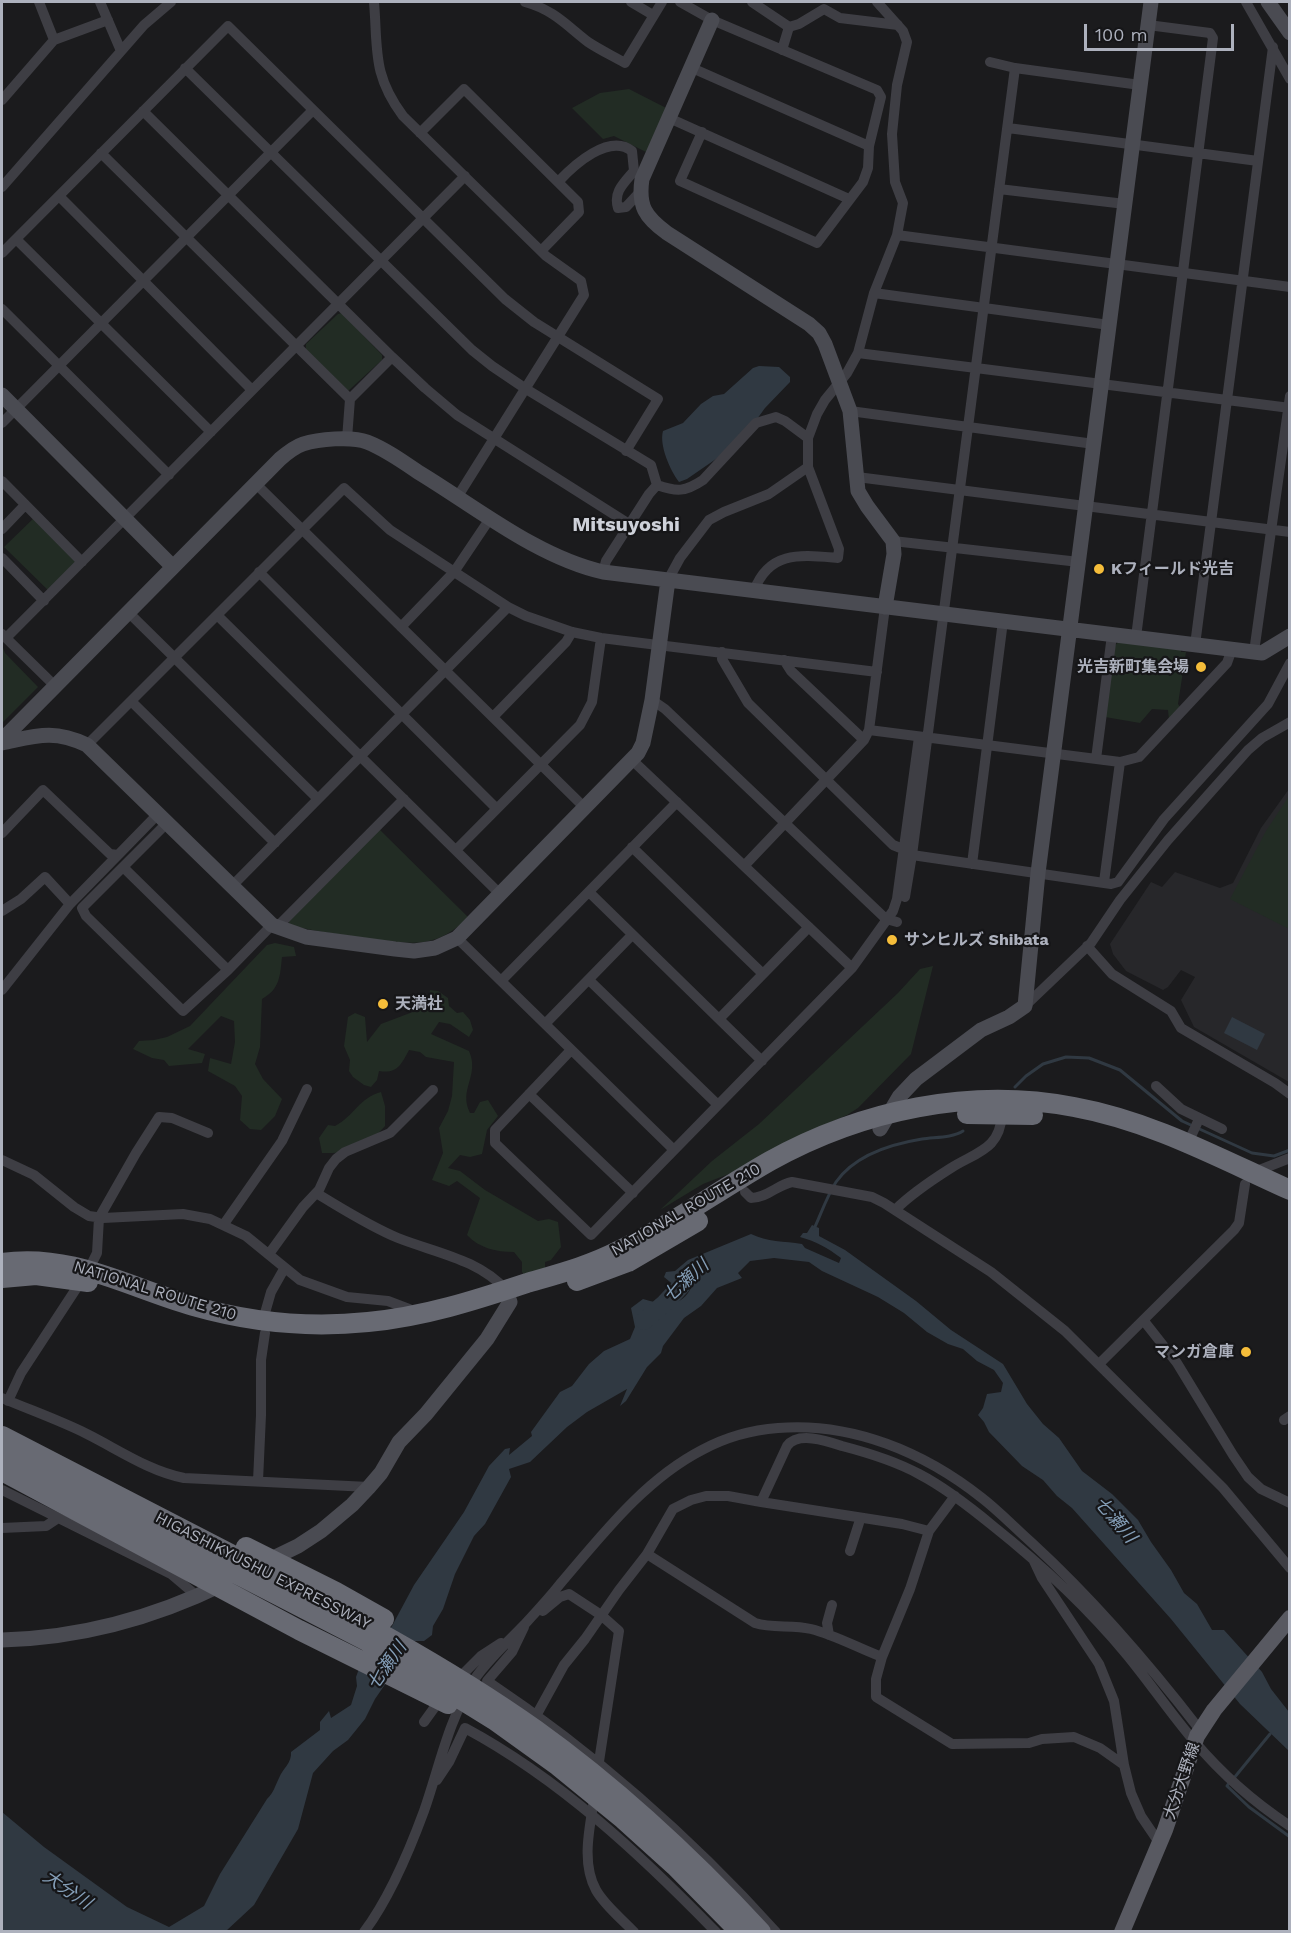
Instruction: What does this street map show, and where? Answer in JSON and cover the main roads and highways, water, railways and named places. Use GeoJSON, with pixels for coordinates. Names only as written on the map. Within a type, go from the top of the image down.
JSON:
{"type":"FeatureCollection","features":[{"type":"Feature","properties":{"kind":"highway","name":"NATIONAL ROUTE 210"},"geometry":{"type":"LineString","coordinates":[[264,1326],[368,1322],[416,1315],[603,1273],[628,1262],[804,1158],[884,1121],[962,1101],[1043,1102],[1071,1106],[1143,1124],[1194,1130],[1249,1178],[1290,1204]]}},
{"type":"Feature","properties":{"kind":"highway","name":"NATIONAL ROUTE 210"},"geometry":{"type":"LineString","coordinates":[[2,1263],[49,1262],[86,1275],[264,1326],[324,1336],[374,1333],[433,1324],[604,1258],[652,1233],[768,1162],[798,1146],[848,1125],[968,1114],[1025,1114],[1078,1120],[1126,1132],[1249,1178],[1290,1190]]}},
{"type":"Feature","properties":{"kind":"highway","name":"NATIONAL ROUTE 210"},"geometry":{"type":"LineString","coordinates":[[2,1278],[86,1275]]}},
{"type":"Feature","properties":{"kind":"highway","name":"HIGASHIKYUSHU EXPRESSWAY"},"geometry":{"type":"LineString","coordinates":[[2,1437],[370,1626],[475,1689],[598,1771],[761,1932]]}},
{"type":"Feature","properties":{"kind":"highway"},"geometry":{"type":"LineString","coordinates":[[2,1445],[85,1484],[135,1496],[182,1515],[336,1592],[425,1646],[531,1720],[598,1771]]}},
{"type":"Feature","properties":{"kind":"highway","name":"HIGASHIKYUSHU EXPRESSWAY"},"geometry":{"type":"LineString","coordinates":[[2,1453],[365,1640],[457,1696],[527,1743],[589,1790],[675,1866],[740,1932]]}},
{"type":"Feature","properties":{"kind":"highway"},"geometry":{"type":"LineString","coordinates":[[2,1471],[299,1630],[527,1743]]}},
{"type":"Feature","properties":{"kind":"main road","name":"大分大野線"},"geometry":{"type":"LineString","coordinates":[[1122,1932],[1160,1844],[1197,1736],[1214,1710],[1290,1618]]}},
{"type":"Feature","properties":{"kind":"water"},"geometry":{"type":"Polygon","coordinates":[[[779,367],[790,377],[790,382],[765,408],[744,437],[716,459],[679,482],[666,457],[663,431],[683,423],[701,404],[713,396],[724,394],[753,368],[779,367]]]}},
{"type":"Feature","properties":{"kind":"water"},"geometry":{"type":"Polygon","coordinates":[[[1232,1017],[1265,1034],[1257,1050],[1224,1033],[1232,1017]]]}},
{"type":"Feature","properties":{"kind":"water","name":"大分川"},"geometry":{"type":"Polygon","coordinates":[[[812,1225],[819,1228],[819,1236],[845,1250],[916,1301],[951,1330],[1003,1364],[1027,1404],[1043,1424],[1059,1438],[1082,1471],[1112,1494],[1138,1520],[1184,1593],[1197,1604],[1212,1630],[1224,1630],[1262,1672],[1271,1689],[1289,1712],[1289,1751],[1240,1704],[1171,1619],[1072,1508],[1043,1480],[1022,1466],[989,1432],[978,1415],[983,1408],[987,1394],[1001,1392],[1003,1383],[994,1370],[977,1361],[963,1349],[948,1344],[927,1332],[904,1313],[878,1297],[822,1271],[809,1262],[774,1258],[750,1261],[738,1273],[742,1278],[717,1288],[701,1306],[684,1318],[663,1346],[661,1353],[647,1367],[626,1401],[620,1406],[627,1389],[587,1412],[567,1427],[530,1462],[509,1469],[511,1477],[485,1524],[474,1536],[455,1574],[443,1609],[433,1626],[432,1635],[424,1641],[415,1641],[375,1699],[365,1719],[348,1740],[333,1751],[313,1773],[298,1829],[254,1905],[226,1931],[2,1931],[2,1812],[44,1847],[127,1907],[169,1927],[204,1906],[220,1874],[273,1791],[289,1762],[291,1752],[320,1730],[320,1722],[329,1711],[331,1718],[351,1705],[360,1666],[392,1626],[414,1585],[464,1512],[489,1466],[505,1449],[510,1448],[509,1455],[532,1436],[531,1432],[560,1392],[572,1386],[589,1364],[604,1351],[630,1339],[635,1327],[631,1308],[643,1299],[669,1304],[686,1296],[690,1290],[686,1287],[680,1290],[664,1277],[666,1272],[675,1271],[688,1260],[751,1234],[769,1240],[802,1244],[805,1248],[839,1263],[841,1258],[831,1251],[800,1237],[803,1233],[807,1233],[812,1225]]]}},
{"type":"Feature","properties":{"kind":"waterway"},"geometry":{"type":"LineString","coordinates":[[1015,1087],[1043,1064],[1066,1057],[1089,1058],[1120,1070],[1182,1121],[1252,1153],[1274,1156],[1290,1150]]}},
{"type":"Feature","properties":{"kind":"waterway"},"geometry":{"type":"LineString","coordinates":[[814,1229],[836,1182],[863,1158],[874,1152],[910,1141],[949,1136],[963,1131]]}},
{"type":"Feature","properties":{"kind":"waterway","name":"七瀬川"},"geometry":{"type":"LineString","coordinates":[[644,1321],[665,1303],[695,1271]]}},
{"type":"Feature","properties":{"kind":"waterway"},"geometry":{"type":"LineString","coordinates":[[1234,1778],[1270,1734]]}},
{"type":"Feature","properties":{"kind":"waterway"},"geometry":{"type":"LineString","coordinates":[[1229,1783],[1227,1786],[1249,1807],[1290,1837]]}},
{"type":"Feature","properties":{"kind":"place","name":"Kフィールド光吉"},"geometry":{"type":"Point","coordinates":[1099,569]}},
{"type":"Feature","properties":{"kind":"place","name":"光吉新町集会場"},"geometry":{"type":"Point","coordinates":[1201,667]}},
{"type":"Feature","properties":{"kind":"place","name":"サンヒルズ Shibata"},"geometry":{"type":"Point","coordinates":[892,940]}},
{"type":"Feature","properties":{"kind":"place","name":"天満社"},"geometry":{"type":"Point","coordinates":[383,1004]}},
{"type":"Feature","properties":{"kind":"place","name":"マンガ倉庫"},"geometry":{"type":"Point","coordinates":[1246,1352]}},
{"type":"Feature","properties":{"kind":"district","name":"Mitsuyoshi"},"geometry":{"type":"Point","coordinates":[626,525]}}]}
